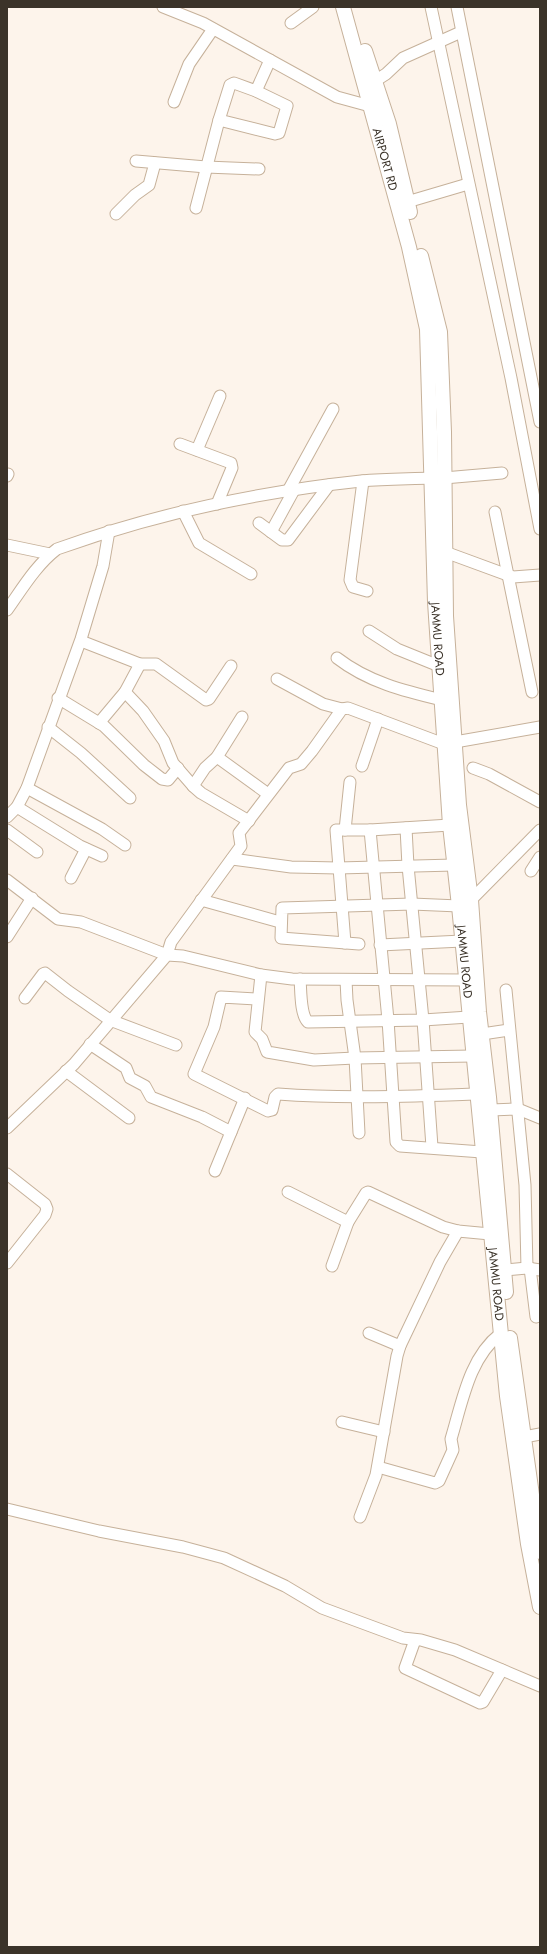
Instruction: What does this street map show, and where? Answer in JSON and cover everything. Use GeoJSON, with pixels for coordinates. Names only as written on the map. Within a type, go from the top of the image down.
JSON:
{"type":"FeatureCollection","features":[{"type":"Feature","properties":{"kind":"main road","name":"AIRPORT RD"},"geometry":{"type":"LineString","coordinates":[[343,7],[409,247],[424,313]]}},
{"type":"Feature","properties":{"kind":"main road"},"geometry":{"type":"LineString","coordinates":[[352,7],[389,124],[440,332],[438,478],[445,552],[450,743],[459,805],[465,903],[498,1032],[506,1110],[504,1270],[508,1320],[533,1436],[540,1552]]}},
{"type":"Feature","properties":{"kind":"main road","name":"JAMMU ROAD"},"geometry":{"type":"LineString","coordinates":[[424,313],[427,329],[438,478],[435,602],[442,700],[450,743],[450,825],[454,865],[465,903],[462,941],[500,1334],[518,1482],[540,1607]]}},
{"type":"Feature","properties":{"kind":"street"},"geometry":{"type":"LineString","coordinates":[[163,7],[192,18],[212,28],[337,97],[370,106]]}},
{"type":"Feature","properties":{"kind":"street"},"geometry":{"type":"LineString","coordinates":[[292,22],[313,7]]}},
{"type":"Feature","properties":{"kind":"street"},"geometry":{"type":"LineString","coordinates":[[431,7],[442,40],[468,184],[512,378],[540,529]]}},
{"type":"Feature","properties":{"kind":"street"},"geometry":{"type":"LineString","coordinates":[[457,7],[458,33],[527,374],[540,422]]}},
{"type":"Feature","properties":{"kind":"street"},"geometry":{"type":"LineString","coordinates":[[174,102],[189,64],[212,28]]}},
{"type":"Feature","properties":{"kind":"street"},"geometry":{"type":"LineString","coordinates":[[375,81],[386,74],[403,58],[458,33]]}},
{"type":"Feature","properties":{"kind":"street"},"geometry":{"type":"LineString","coordinates":[[256,91],[270,60]]}},
{"type":"Feature","properties":{"kind":"street"},"geometry":{"type":"LineString","coordinates":[[196,208],[219,120],[231,83],[256,91],[287,106],[279,133],[275,134],[219,120]]}},
{"type":"Feature","properties":{"kind":"street"},"geometry":{"type":"LineString","coordinates":[[136,162],[259,169]]}},
{"type":"Feature","properties":{"kind":"street"},"geometry":{"type":"LineString","coordinates":[[116,214],[135,195],[149,185],[155,163]]}},
{"type":"Feature","properties":{"kind":"street"},"geometry":{"type":"LineString","coordinates":[[407,202],[468,184]]}},
{"type":"Feature","properties":{"kind":"street"},"geometry":{"type":"LineString","coordinates":[[512,378],[527,374]]}},
{"type":"Feature","properties":{"kind":"street"},"geometry":{"type":"LineString","coordinates":[[197,450],[220,396]]}},
{"type":"Feature","properties":{"kind":"street"},"geometry":{"type":"LineString","coordinates":[[271,532],[333,409]]}},
{"type":"Feature","properties":{"kind":"street"},"geometry":{"type":"LineString","coordinates":[[180,444],[230,461],[232,465],[217,504]]}},
{"type":"Feature","properties":{"kind":"street"},"geometry":{"type":"LineString","coordinates":[[7,609],[36,568],[50,554],[57,549],[109,531],[183,511],[291,490],[363,481],[438,478],[502,473]]}},
{"type":"Feature","properties":{"kind":"street"},"geometry":{"type":"LineString","coordinates":[[363,481],[350,580],[353,586],[367,591]]}},
{"type":"Feature","properties":{"kind":"street"},"geometry":{"type":"LineString","coordinates":[[259,523],[282,540],[288,540],[329,485]]}},
{"type":"Feature","properties":{"kind":"street"},"geometry":{"type":"LineString","coordinates":[[183,511],[198,543],[251,574]]}},
{"type":"Feature","properties":{"kind":"street"},"geometry":{"type":"LineString","coordinates":[[496,512],[532,692]]}},
{"type":"Feature","properties":{"kind":"street"},"geometry":{"type":"LineString","coordinates":[[7,817],[17,807],[27,788],[58,698],[81,641],[103,566],[109,531]]}},
{"type":"Feature","properties":{"kind":"street"},"geometry":{"type":"LineString","coordinates":[[7,545],[50,554]]}},
{"type":"Feature","properties":{"kind":"street"},"geometry":{"type":"LineString","coordinates":[[445,552],[508,576],[519,578],[540,575]]}},
{"type":"Feature","properties":{"kind":"street"},"geometry":{"type":"LineString","coordinates":[[369,631],[398,648],[439,666]]}},
{"type":"Feature","properties":{"kind":"street"},"geometry":{"type":"LineString","coordinates":[[81,641],[140,664],[156,664],[206,700],[209,699],[231,666]]}},
{"type":"Feature","properties":{"kind":"street"},"geometry":{"type":"LineString","coordinates":[[337,658],[378,682],[404,691],[442,700]]}},
{"type":"Feature","properties":{"kind":"street"},"geometry":{"type":"LineString","coordinates":[[99,723],[124,692],[140,664]]}},
{"type":"Feature","properties":{"kind":"street"},"geometry":{"type":"LineString","coordinates":[[277,680],[323,704],[342,709],[348,708],[378,720],[450,743],[540,727]]}},
{"type":"Feature","properties":{"kind":"street"},"geometry":{"type":"LineString","coordinates":[[124,692],[143,711],[164,741],[178,768],[193,786],[201,793],[249,821]]}},
{"type":"Feature","properties":{"kind":"street"},"geometry":{"type":"LineString","coordinates":[[58,698],[99,723],[144,765],[162,779],[168,780],[178,768]]}},
{"type":"Feature","properties":{"kind":"street"},"geometry":{"type":"LineString","coordinates":[[7,1128],[66,1071],[167,955],[171,942],[242,845],[239,833],[289,768],[302,764],[342,709]]}},
{"type":"Feature","properties":{"kind":"street"},"geometry":{"type":"LineString","coordinates":[[193,786],[205,768],[217,757],[242,717]]}},
{"type":"Feature","properties":{"kind":"street"},"geometry":{"type":"LineString","coordinates":[[362,766],[378,720]]}},
{"type":"Feature","properties":{"kind":"street"},"geometry":{"type":"LineString","coordinates":[[48,727],[81,753],[130,798]]}},
{"type":"Feature","properties":{"kind":"street"},"geometry":{"type":"LineString","coordinates":[[217,757],[268,794]]}},
{"type":"Feature","properties":{"kind":"street"},"geometry":{"type":"LineString","coordinates":[[473,768],[488,774],[540,802]]}},
{"type":"Feature","properties":{"kind":"street"},"geometry":{"type":"LineString","coordinates":[[346,830],[350,782]]}},
{"type":"Feature","properties":{"kind":"street"},"geometry":{"type":"LineString","coordinates":[[27,788],[102,829],[125,845]]}},
{"type":"Feature","properties":{"kind":"street"},"geometry":{"type":"LineString","coordinates":[[17,807],[86,849],[102,856]]}},
{"type":"Feature","properties":{"kind":"street"},"geometry":{"type":"LineString","coordinates":[[345,943],[335,831],[337,829],[370,830],[450,825]]}},
{"type":"Feature","properties":{"kind":"street"},"geometry":{"type":"LineString","coordinates":[[406,828],[408,866],[423,1020],[432,1147]]}},
{"type":"Feature","properties":{"kind":"street"},"geometry":{"type":"LineString","coordinates":[[7,830],[37,852]]}},
{"type":"Feature","properties":{"kind":"street"},"geometry":{"type":"LineString","coordinates":[[370,830],[388,1020],[397,1144],[400,1146],[432,1147],[482,1152]]}},
{"type":"Feature","properties":{"kind":"street"},"geometry":{"type":"LineString","coordinates":[[358,944],[282,938],[280,936],[280,922],[282,909],[283,907],[465,903],[540,830]]}},
{"type":"Feature","properties":{"kind":"street"},"geometry":{"type":"LineString","coordinates":[[71,878],[86,849]]}},
{"type":"Feature","properties":{"kind":"street"},"geometry":{"type":"LineString","coordinates":[[531,871],[540,858]]}},
{"type":"Feature","properties":{"kind":"street"},"geometry":{"type":"LineString","coordinates":[[232,859],[291,867],[338,868],[454,865]]}},
{"type":"Feature","properties":{"kind":"street"},"geometry":{"type":"LineString","coordinates":[[7,880],[58,918],[80,922],[167,955],[173,954],[261,975],[300,979],[384,981],[466,980]]}},
{"type":"Feature","properties":{"kind":"street"},"geometry":{"type":"LineString","coordinates":[[7,937],[32,898]]}},
{"type":"Feature","properties":{"kind":"street"},"geometry":{"type":"LineString","coordinates":[[201,900],[280,922]]}},
{"type":"Feature","properties":{"kind":"street"},"geometry":{"type":"LineString","coordinates":[[380,945],[416,942],[462,941]]}},
{"type":"Feature","properties":{"kind":"street"},"geometry":{"type":"LineString","coordinates":[[25,998],[43,974],[45,974],[110,1020],[176,1045]]}},
{"type":"Feature","properties":{"kind":"street"},"geometry":{"type":"LineString","coordinates":[[261,975],[256,1033],[262,1039],[266,1052],[314,1060],[473,1056]]}},
{"type":"Feature","properties":{"kind":"street"},"geometry":{"type":"LineString","coordinates":[[300,979],[302,1003],[307,1021],[423,1020],[469,1017]]}},
{"type":"Feature","properties":{"kind":"street"},"geometry":{"type":"LineString","coordinates":[[346,980],[355,1058],[359,1133]]}},
{"type":"Feature","properties":{"kind":"street"},"geometry":{"type":"LineString","coordinates":[[506,990],[498,1032],[506,1110],[525,1185],[529,1269],[536,1317]]}},
{"type":"Feature","properties":{"kind":"street"},"geometry":{"type":"LineString","coordinates":[[258,999],[221,997],[214,1027],[193,1073],[270,1111],[275,1097],[278,1094],[393,1097],[477,1094]]}},
{"type":"Feature","properties":{"kind":"street"},"geometry":{"type":"LineString","coordinates":[[90,1044],[126,1068],[129,1077],[145,1086],[151,1096],[202,1117],[231,1132]]}},
{"type":"Feature","properties":{"kind":"street"},"geometry":{"type":"LineString","coordinates":[[66,1071],[129,1118]]}},
{"type":"Feature","properties":{"kind":"street"},"geometry":{"type":"LineString","coordinates":[[215,1171],[245,1098]]}},
{"type":"Feature","properties":{"kind":"street"},"geometry":{"type":"LineString","coordinates":[[506,1110],[540,1118]]}},
{"type":"Feature","properties":{"kind":"street"},"geometry":{"type":"LineString","coordinates":[[7,1174],[45,1204],[47,1209],[45,1215],[7,1264]]}},
{"type":"Feature","properties":{"kind":"street"},"geometry":{"type":"LineString","coordinates":[[288,1192],[348,1222]]}},
{"type":"Feature","properties":{"kind":"street"},"geometry":{"type":"LineString","coordinates":[[332,1266],[348,1222],[368,1192],[443,1227],[458,1231],[490,1234]]}},
{"type":"Feature","properties":{"kind":"street"},"geometry":{"type":"LineString","coordinates":[[360,1517],[378,1467],[396,1356],[440,1262],[458,1231]]}},
{"type":"Feature","properties":{"kind":"street"},"geometry":{"type":"LineString","coordinates":[[504,1270],[529,1269]]}},
{"type":"Feature","properties":{"kind":"street"},"geometry":{"type":"LineString","coordinates":[[368,1333],[400,1346]]}},
{"type":"Feature","properties":{"kind":"street"},"geometry":{"type":"LineString","coordinates":[[378,1467],[435,1483],[440,1481],[453,1450],[451,1439],[475,1364],[492,1340],[500,1334]]}},
{"type":"Feature","properties":{"kind":"street"},"geometry":{"type":"LineString","coordinates":[[342,1422],[384,1432]]}},
{"type":"Feature","properties":{"kind":"street"},"geometry":{"type":"LineString","coordinates":[[7,1509],[99,1531],[165,1543],[224,1558],[285,1586],[322,1608],[403,1638],[455,1650],[540,1686]]}},
{"type":"Feature","properties":{"kind":"street"},"geometry":{"type":"LineString","coordinates":[[415,1640],[405,1668],[480,1703],[483,1702],[502,1670]]}}]}
